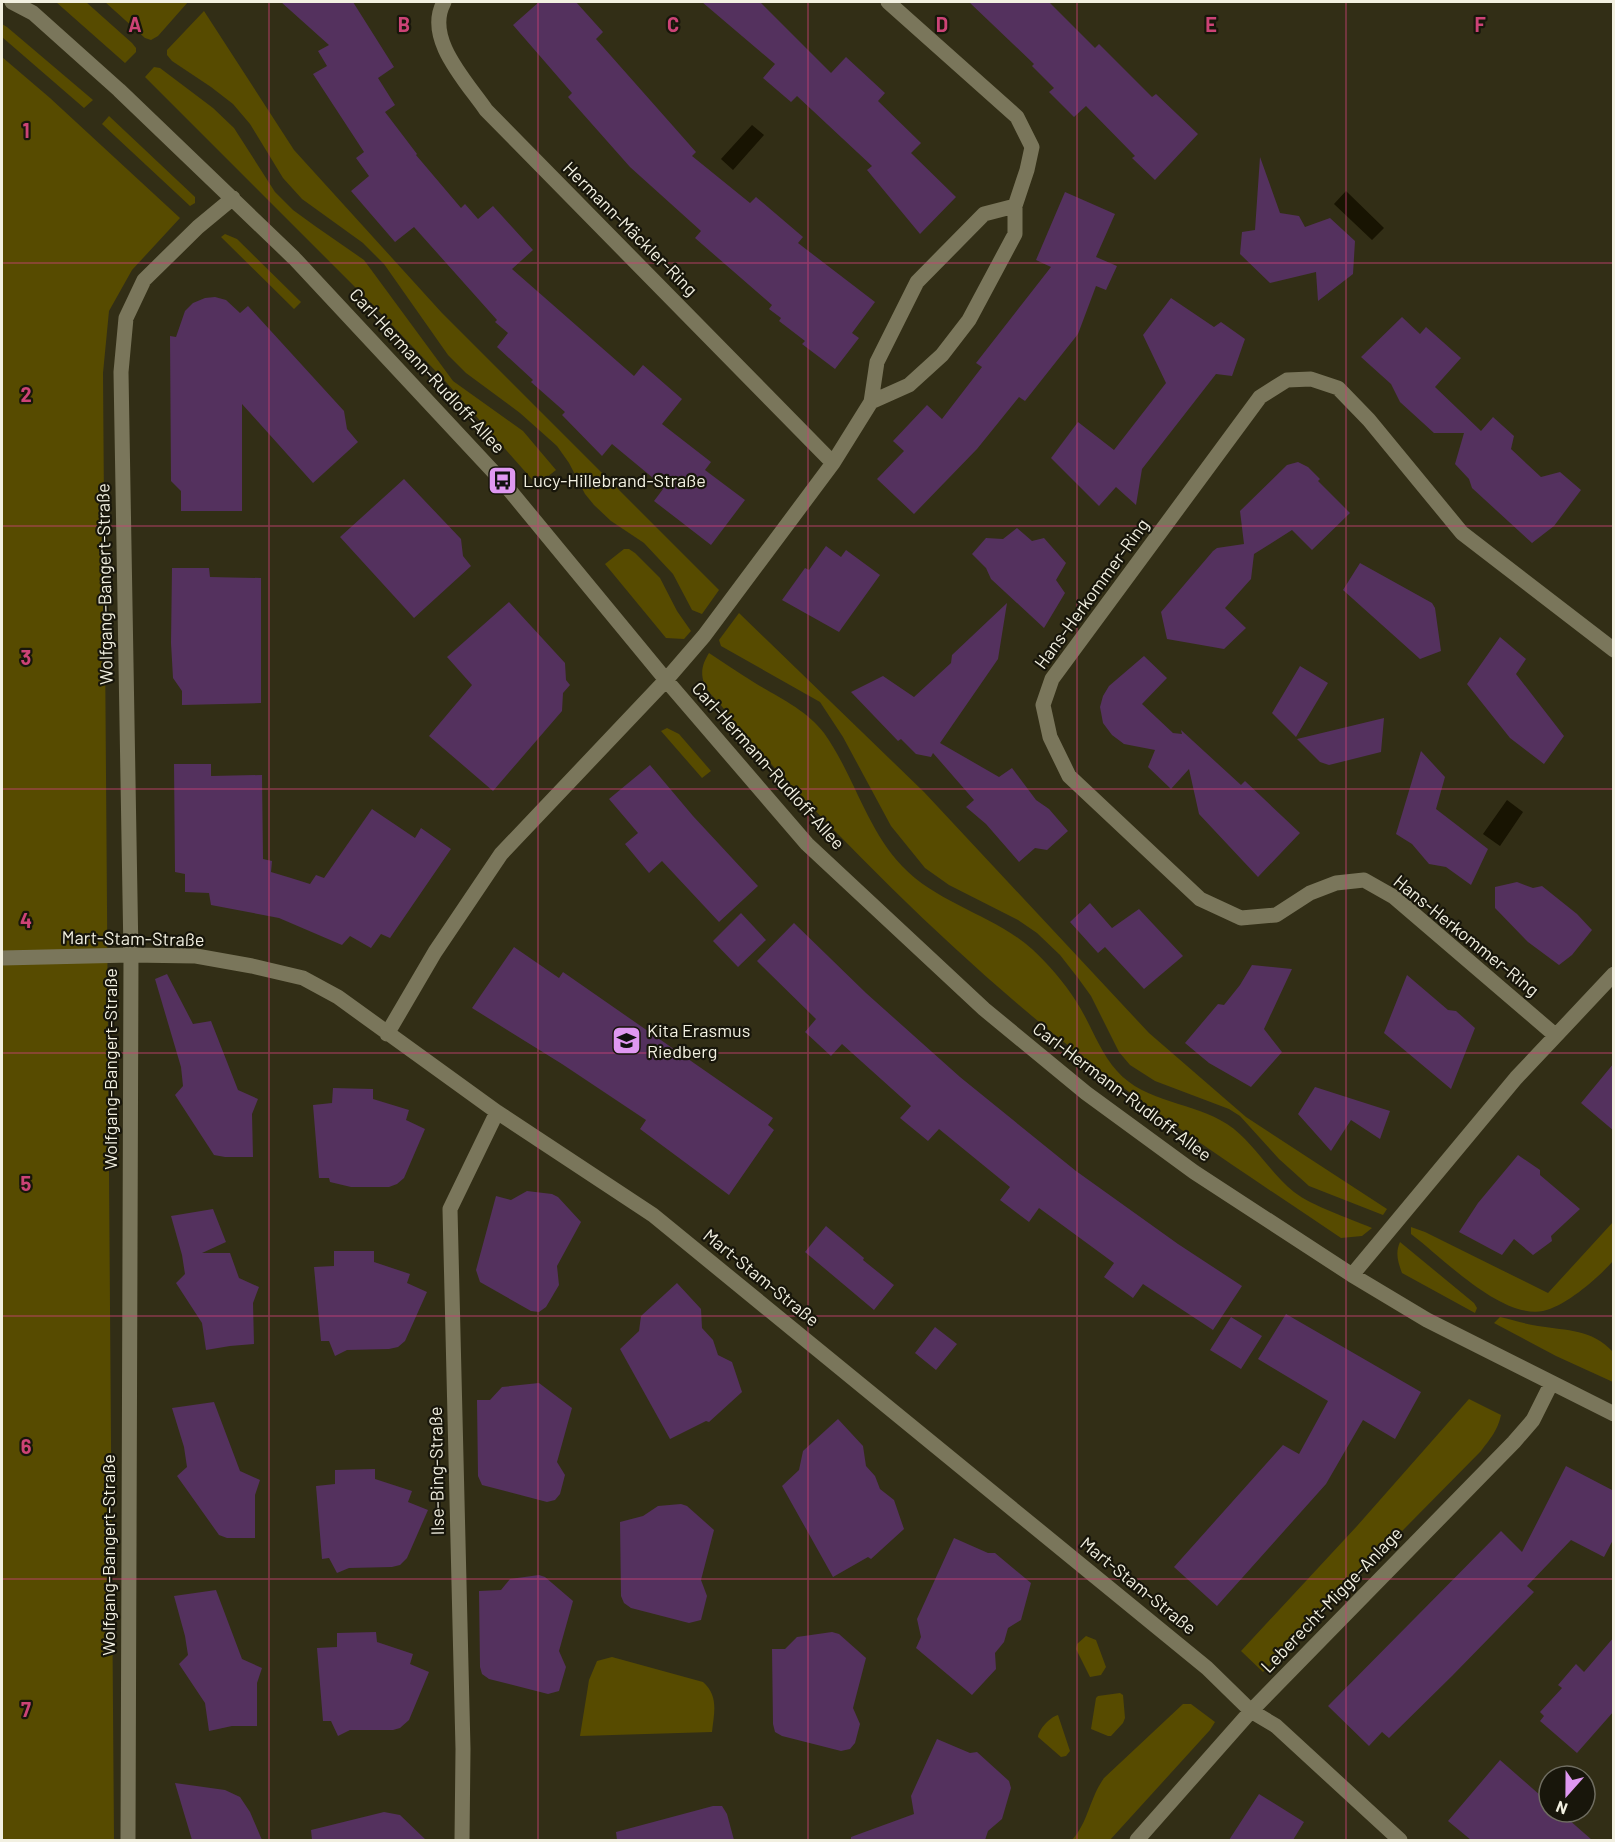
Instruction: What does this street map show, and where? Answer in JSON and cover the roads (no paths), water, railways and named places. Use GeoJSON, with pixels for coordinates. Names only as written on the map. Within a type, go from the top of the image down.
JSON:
{"type":"FeatureCollection","features":[{"type":"Feature","properties":{"kind":"street","name":"Carl-Hermann-Rudloff-Allee"},"geometry":{"type":"LineString","coordinates":[[12,2],[33,13],[111,82],[294,258],[502,481],[666,680],[807,844],[984,1009],[1086,1093],[1194,1172],[1352,1275],[1427,1320],[1614,1414]]}},
{"type":"Feature","properties":{"kind":"street","name":"Hermann-Mäckler-Ring"},"geometry":{"type":"LineString","coordinates":[[444,2],[439,11],[438,30],[443,46],[486,110],[833,463]]}},
{"type":"Feature","properties":{"kind":"street"},"geometry":{"type":"LineString","coordinates":[[871,402],[909,384],[942,355],[969,320],[1015,234],[1015,206],[1032,147],[1017,117],[888,2]]}},
{"type":"Feature","properties":{"kind":"street","name":"Wolfgang-Bangert-Straße"},"geometry":{"type":"LineString","coordinates":[[128,1840],[131,956],[121,372],[126,318],[144,280],[198,227],[233,198]]}},
{"type":"Feature","properties":{"kind":"street"},"geometry":{"type":"LineString","coordinates":[[387,1034],[435,952],[501,854],[666,680],[704,636],[833,463],[871,402],[877,362],[917,282],[984,214],[1015,206]]}},
{"type":"Feature","properties":{"kind":"street","name":"Hans-Herkommer-Ring"},"geometry":{"type":"LineString","coordinates":[[1555,1035],[1394,897],[1364,880],[1336,883],[1310,893],[1276,915],[1241,918],[1200,899],[1069,776],[1050,737],[1043,705],[1052,679],[1260,397],[1287,380],[1311,378],[1338,388],[1369,420],[1462,533],[1614,650]]}},
{"type":"Feature","properties":{"kind":"street","name":"Mart-Stam-Straße"},"geometry":{"type":"LineString","coordinates":[[2,958],[196,956],[303,978],[338,998],[497,1112],[653,1215],[1207,1668],[1251,1711],[1276,1726],[1400,1840]]}},
{"type":"Feature","properties":{"kind":"street"},"geometry":{"type":"LineString","coordinates":[[1352,1275],[1516,1078],[1614,974]]}},
{"type":"Feature","properties":{"kind":"street","name":"Ilse-Bing-Straße"},"geometry":{"type":"LineString","coordinates":[[462,1840],[463,1749],[450,1209],[497,1112]]}},
{"type":"Feature","properties":{"kind":"street","name":"Leberecht-Migge-Anlage"},"geometry":{"type":"LineString","coordinates":[[1137,1840],[1251,1711],[1514,1442],[1533,1420],[1551,1384]]}},
{"type":"Feature","properties":{"kind":"place","name":"Lucy-Hillebrand-Straße"},"geometry":{"type":"Point","coordinates":[502,481]}},
{"type":"Feature","properties":{"kind":"place","name":"Kita Erasmus Riedberg"},"geometry":{"type":"Point","coordinates":[626,1041]}}]}
